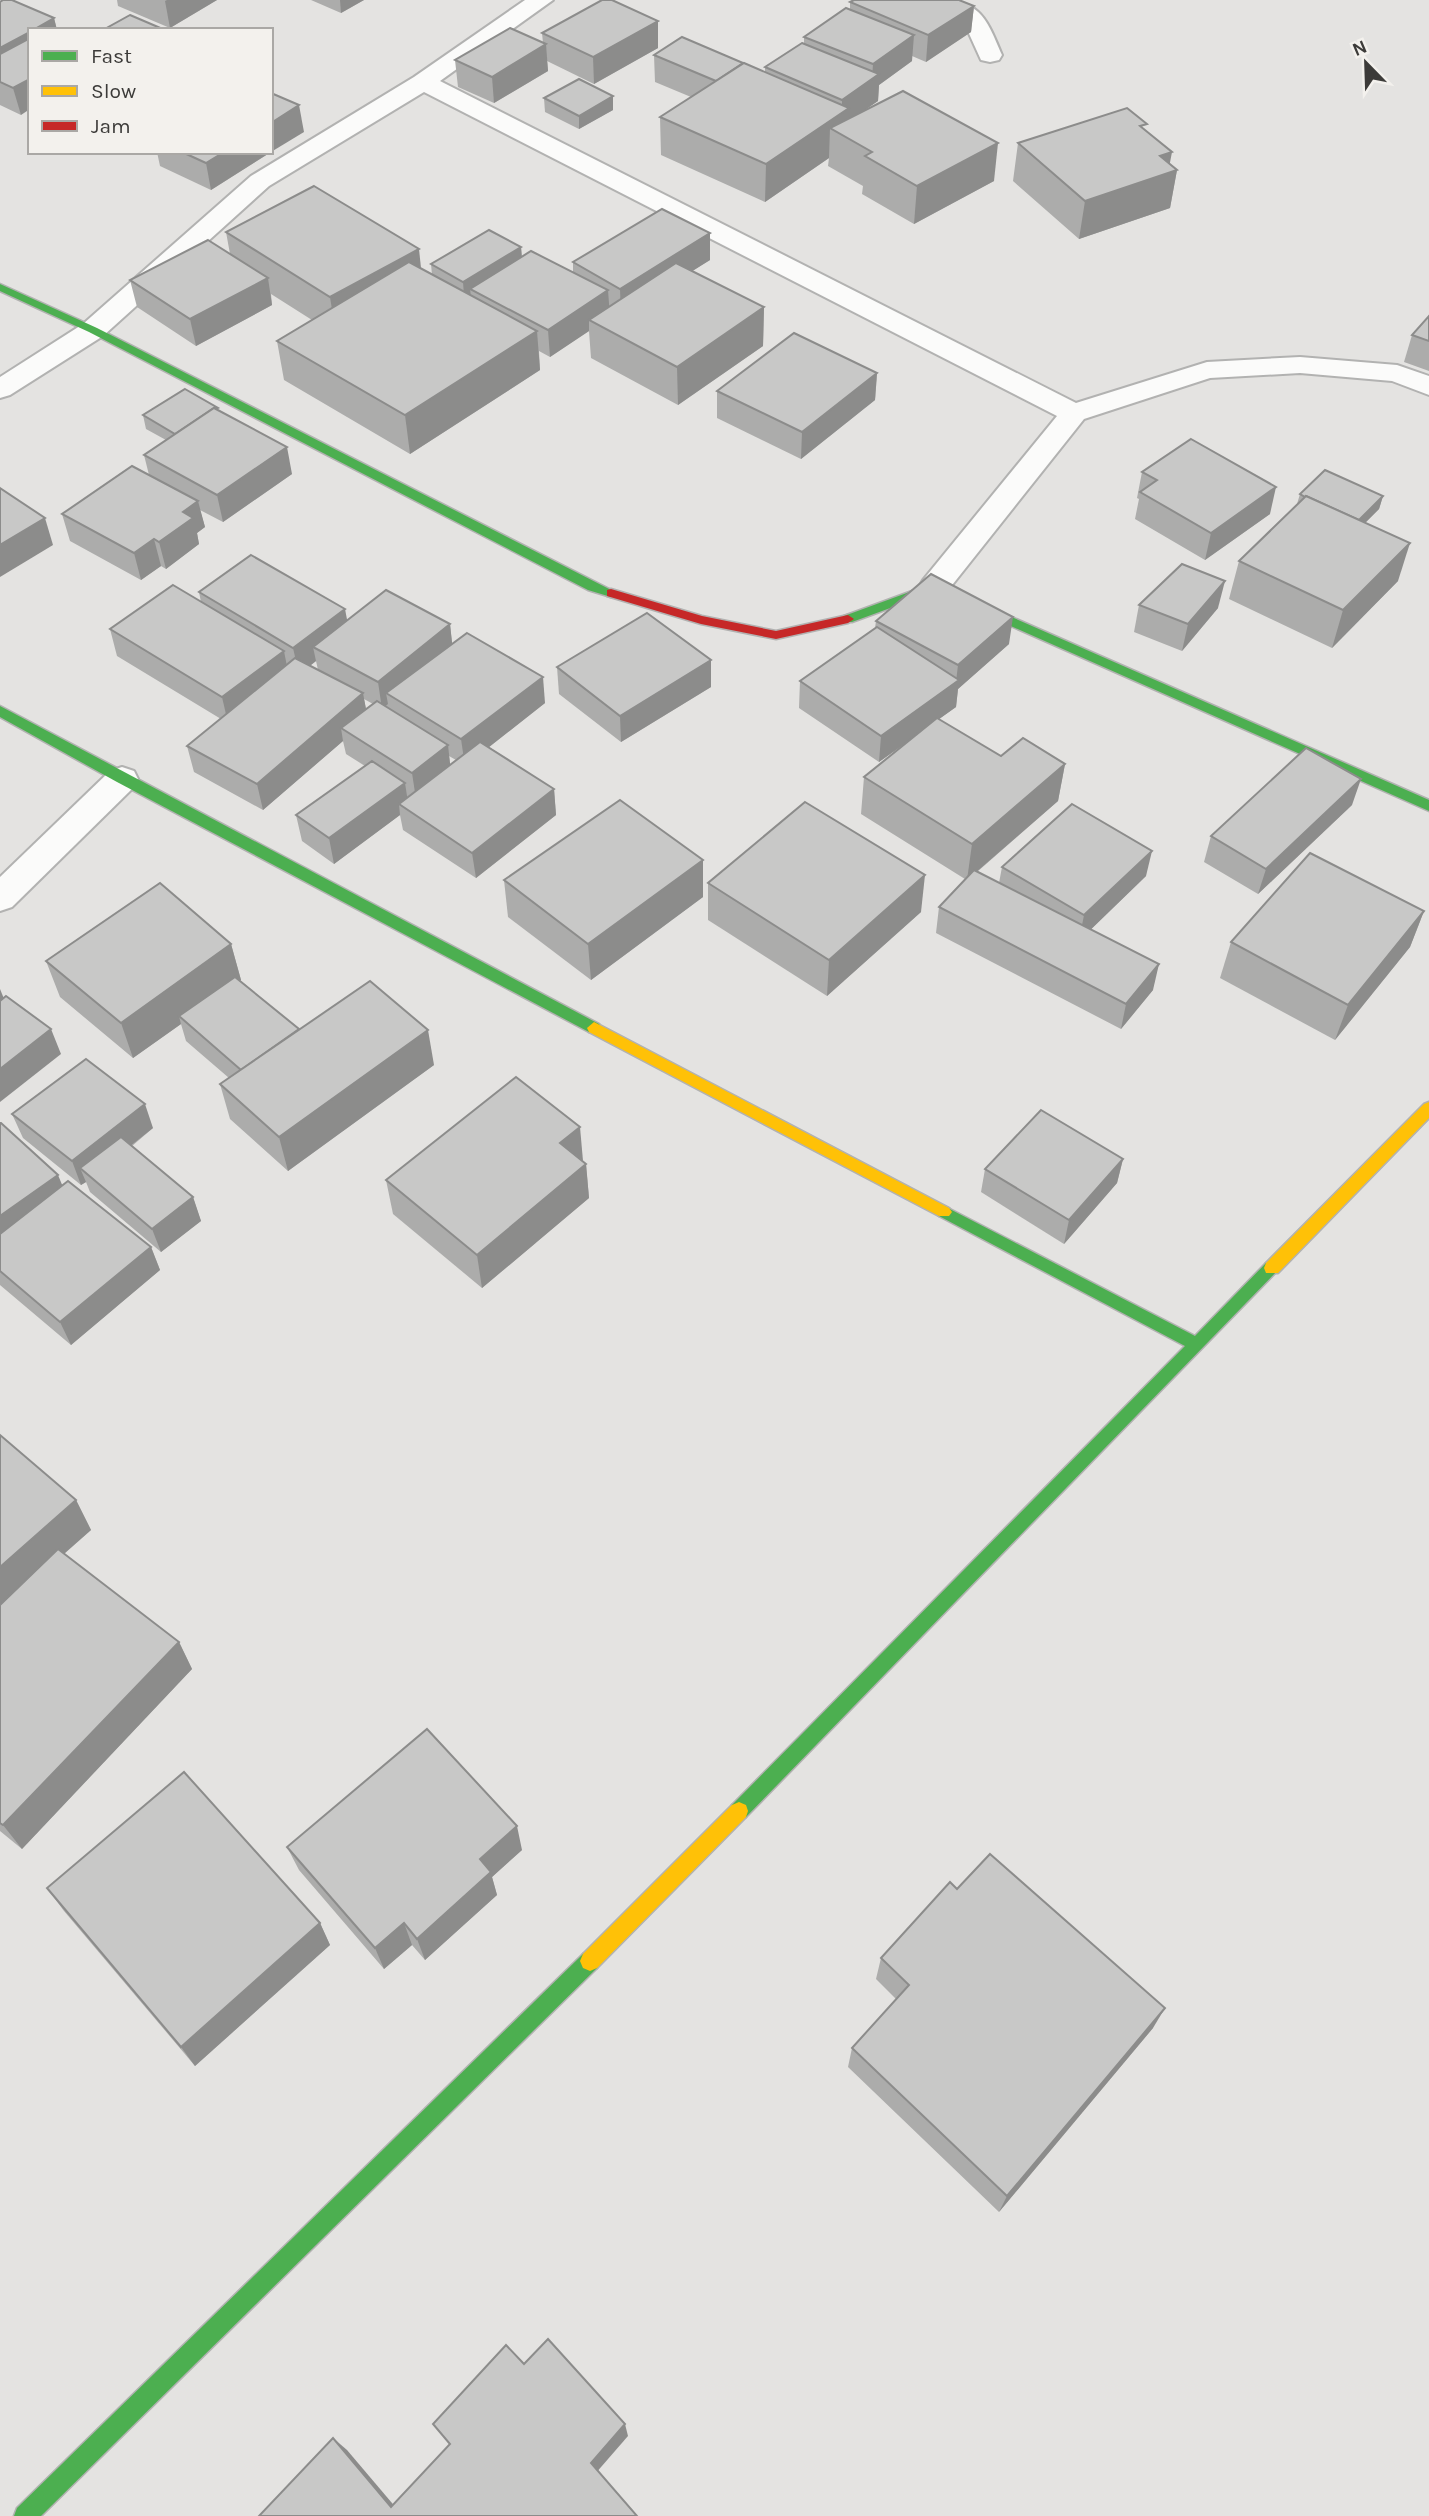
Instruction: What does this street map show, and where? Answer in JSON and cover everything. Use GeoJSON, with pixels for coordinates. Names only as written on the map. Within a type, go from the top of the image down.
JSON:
{"type":"FeatureCollection","features":[{"type":"Feature","properties":{"kind":"street"},"geometry":{"type":"LineString","coordinates":[[0,389],[93,330],[260,181],[423,82],[541,0]]}},
{"type":"Feature","properties":{"kind":"street"},"geometry":{"type":"LineString","coordinates":[[945,0],[976,23],[990,55]]}},
{"type":"Feature","properties":{"kind":"street"},"geometry":{"type":"LineString","coordinates":[[423,82],[1074,413]]}},
{"type":"Feature","properties":{"kind":"street"},"geometry":{"type":"LineString","coordinates":[[0,287],[93,330],[592,587],[701,620],[776,635],[835,624],[934,587],[1074,413],[1207,370],[1300,365],[1397,373],[1429,386]]}},
{"type":"Feature","properties":{"kind":"street"},"geometry":{"type":"LineString","coordinates":[[934,587],[1429,806]]}},
{"type":"Feature","properties":{"kind":"street"},"geometry":{"type":"LineString","coordinates":[[0,711],[122,779],[1195,1344]]}},
{"type":"Feature","properties":{"kind":"street"},"geometry":{"type":"LineString","coordinates":[[0,898],[122,779]]}},
{"type":"Feature","properties":{"kind":"street"},"geometry":{"type":"LineString","coordinates":[[25,2516],[654,1897],[1429,1108]]}},
{"type":"Feature","properties":{"kind":"building"},"geometry":{"type":"Polygon","coordinates":[[[12,0],[54,18],[36,28],[28,28],[28,33],[0,48],[0,2],[12,0]]]}},
{"type":"Feature","properties":{"kind":"building"},"geometry":{"type":"Polygon","coordinates":[[[602,0],[612,0],[658,21],[593,57],[542,33],[602,0]]]}},
{"type":"Feature","properties":{"kind":"building"},"geometry":{"type":"Polygon","coordinates":[[[959,0],[974,6],[928,35],[850,2],[959,0]]]}},
{"type":"Feature","properties":{"kind":"building"},"geometry":{"type":"Polygon","coordinates":[[[846,8],[914,35],[873,64],[804,37],[846,8]]]}},
{"type":"Feature","properties":{"kind":"building"},"geometry":{"type":"Polygon","coordinates":[[[130,15],[160,28],[107,28],[130,15]]]}},
{"type":"Feature","properties":{"kind":"building"},"geometry":{"type":"Polygon","coordinates":[[[510,28],[546,44],[492,77],[455,60],[510,28]]]}},
{"type":"Feature","properties":{"kind":"building"},"geometry":{"type":"Polygon","coordinates":[[[682,37],[743,63],[716,81],[654,55],[682,37]]]}},
{"type":"Feature","properties":{"kind":"building"},"geometry":{"type":"Polygon","coordinates":[[[28,39],[28,80],[13,88],[0,82],[0,54],[28,39]]]}},
{"type":"Feature","properties":{"kind":"building"},"geometry":{"type":"Polygon","coordinates":[[[802,43],[879,74],[842,100],[765,67],[802,43]]]}},
{"type":"Feature","properties":{"kind":"building"},"geometry":{"type":"Polygon","coordinates":[[[744,63],[849,108],[766,164],[660,117],[744,63]]]}},
{"type":"Feature","properties":{"kind":"building"},"geometry":{"type":"Polygon","coordinates":[[[579,79],[613,96],[579,116],[544,98],[579,79]]]}},
{"type":"Feature","properties":{"kind":"building"},"geometry":{"type":"Polygon","coordinates":[[[903,91],[998,143],[917,186],[865,156],[872,152],[830,128],[903,91]]]}},
{"type":"Feature","properties":{"kind":"building"},"geometry":{"type":"Polygon","coordinates":[[[273,94],[299,105],[273,122],[273,94]]]}},
{"type":"Feature","properties":{"kind":"building"},"geometry":{"type":"Polygon","coordinates":[[[1127,108],[1147,124],[1140,126],[1172,152],[1160,156],[1177,170],[1085,201],[1018,143],[1127,108]]]}},
{"type":"Feature","properties":{"kind":"building"},"geometry":{"type":"Polygon","coordinates":[[[186,154],[221,154],[206,163],[186,154]]]}},
{"type":"Feature","properties":{"kind":"building"},"geometry":{"type":"Polygon","coordinates":[[[314,186],[419,249],[330,297],[226,232],[314,186]]]}},
{"type":"Feature","properties":{"kind":"building"},"geometry":{"type":"Polygon","coordinates":[[[662,209],[710,233],[620,289],[573,262],[662,209]]]}},
{"type":"Feature","properties":{"kind":"building"},"geometry":{"type":"Polygon","coordinates":[[[489,230],[521,247],[463,282],[431,264],[489,230]]]}},
{"type":"Feature","properties":{"kind":"building"},"geometry":{"type":"Polygon","coordinates":[[[208,240],[268,278],[190,319],[130,280],[208,240]]]}},
{"type":"Feature","properties":{"kind":"building"},"geometry":{"type":"Polygon","coordinates":[[[531,251],[608,290],[548,330],[470,289],[531,251]]]}},
{"type":"Feature","properties":{"kind":"building"},"geometry":{"type":"Polygon","coordinates":[[[409,262],[537,331],[405,415],[277,341],[409,262]]]}},
{"type":"Feature","properties":{"kind":"building"},"geometry":{"type":"Polygon","coordinates":[[[676,263],[764,307],[677,367],[589,320],[676,263]]]}},
{"type":"Feature","properties":{"kind":"building"},"geometry":{"type":"Polygon","coordinates":[[[1429,316],[1429,341],[1412,335],[1429,316]]]}},
{"type":"Feature","properties":{"kind":"building"},"geometry":{"type":"Polygon","coordinates":[[[794,333],[877,373],[802,432],[717,391],[794,333]]]}},
{"type":"Feature","properties":{"kind":"building"},"geometry":{"type":"Polygon","coordinates":[[[185,389],[218,408],[175,434],[143,415],[185,389]]]}},
{"type":"Feature","properties":{"kind":"building"},"geometry":{"type":"Polygon","coordinates":[[[214,408],[287,447],[217,495],[144,455],[214,408]]]}},
{"type":"Feature","properties":{"kind":"building"},"geometry":{"type":"Polygon","coordinates":[[[1191,439],[1276,487],[1211,533],[1140,492],[1157,480],[1142,472],[1191,439]]]}},
{"type":"Feature","properties":{"kind":"building"},"geometry":{"type":"Polygon","coordinates":[[[132,466],[198,501],[183,512],[193,518],[159,542],[154,539],[134,553],[62,514],[132,466]]]}},
{"type":"Feature","properties":{"kind":"building"},"geometry":{"type":"Polygon","coordinates":[[[1325,470],[1383,496],[1359,520],[1300,494],[1325,470]]]}},
{"type":"Feature","properties":{"kind":"building"},"geometry":{"type":"Polygon","coordinates":[[[0,488],[45,518],[0,545],[0,488]]]}},
{"type":"Feature","properties":{"kind":"building"},"geometry":{"type":"Polygon","coordinates":[[[1306,496],[1410,543],[1343,610],[1239,561],[1306,496]]]}},
{"type":"Feature","properties":{"kind":"building"},"geometry":{"type":"Polygon","coordinates":[[[251,555],[345,609],[293,648],[199,592],[251,555]]]}},
{"type":"Feature","properties":{"kind":"building"},"geometry":{"type":"Polygon","coordinates":[[[1182,564],[1225,581],[1188,624],[1139,605],[1182,564]]]}},
{"type":"Feature","properties":{"kind":"building"},"geometry":{"type":"Polygon","coordinates":[[[931,574],[1013,617],[958,665],[876,621],[931,574]]]}},
{"type":"Feature","properties":{"kind":"building"},"geometry":{"type":"Polygon","coordinates":[[[173,585],[284,651],[222,697],[110,629],[173,585]]]}},
{"type":"Feature","properties":{"kind":"building"},"geometry":{"type":"Polygon","coordinates":[[[386,590],[450,624],[378,682],[313,647],[386,590]]]}},
{"type":"Feature","properties":{"kind":"building"},"geometry":{"type":"Polygon","coordinates":[[[647,613],[711,660],[620,716],[557,667],[647,613]]]}},
{"type":"Feature","properties":{"kind":"building"},"geometry":{"type":"Polygon","coordinates":[[[877,627],[959,680],[881,736],[800,681],[877,627]]]}},
{"type":"Feature","properties":{"kind":"building"},"geometry":{"type":"Polygon","coordinates":[[[467,633],[543,677],[461,739],[386,693],[467,633]]]}},
{"type":"Feature","properties":{"kind":"building"},"geometry":{"type":"Polygon","coordinates":[[[295,658],[363,693],[257,784],[187,746],[295,658]]]}},
{"type":"Feature","properties":{"kind":"building"},"geometry":{"type":"Polygon","coordinates":[[[377,701],[448,745],[412,773],[341,728],[377,701]]]}},
{"type":"Feature","properties":{"kind":"building"},"geometry":{"type":"Polygon","coordinates":[[[937,718],[1001,756],[1023,738],[1065,764],[972,844],[864,777],[937,718]]]}},
{"type":"Feature","properties":{"kind":"building"},"geometry":{"type":"Polygon","coordinates":[[[480,742],[554,789],[472,853],[399,804],[480,742]]]}},
{"type":"Feature","properties":{"kind":"building"},"geometry":{"type":"Polygon","coordinates":[[[1306,748],[1361,779],[1266,869],[1211,836],[1306,748]]]}},
{"type":"Feature","properties":{"kind":"building"},"geometry":{"type":"Polygon","coordinates":[[[372,761],[405,783],[329,838],[296,815],[372,761]]]}},
{"type":"Feature","properties":{"kind":"building"},"geometry":{"type":"Polygon","coordinates":[[[620,800],[703,860],[588,944],[504,880],[620,800]]]}},
{"type":"Feature","properties":{"kind":"building"},"geometry":{"type":"Polygon","coordinates":[[[805,802],[925,875],[829,960],[708,883],[805,802]]]}},
{"type":"Feature","properties":{"kind":"building"},"geometry":{"type":"Polygon","coordinates":[[[1072,804],[1152,851],[1084,915],[1002,867],[1072,804]]]}},
{"type":"Feature","properties":{"kind":"building"},"geometry":{"type":"Polygon","coordinates":[[[1310,853],[1424,911],[1348,1005],[1231,942],[1310,853]]]}},
{"type":"Feature","properties":{"kind":"building"},"geometry":{"type":"Polygon","coordinates":[[[974,870],[1159,964],[1126,1004],[939,907],[974,870]]]}},
{"type":"Feature","properties":{"kind":"building"},"geometry":{"type":"Polygon","coordinates":[[[160,883],[231,944],[121,1023],[46,961],[160,883]]]}},
{"type":"Feature","properties":{"kind":"building"},"geometry":{"type":"Polygon","coordinates":[[[235,977],[299,1029],[241,1070],[179,1016],[235,977]]]}},
{"type":"Feature","properties":{"kind":"building"},"geometry":{"type":"Polygon","coordinates":[[[370,981],[428,1030],[279,1137],[220,1084],[370,981]]]}},
{"type":"Feature","properties":{"kind":"building"},"geometry":{"type":"Polygon","coordinates":[[[6,996],[51,1029],[0,1069],[0,1001],[6,996]]]}},
{"type":"Feature","properties":{"kind":"building"},"geometry":{"type":"Polygon","coordinates":[[[86,1059],[145,1104],[72,1161],[12,1114],[86,1059]]]}},
{"type":"Feature","properties":{"kind":"building"},"geometry":{"type":"Polygon","coordinates":[[[516,1077],[580,1127],[560,1143],[586,1164],[477,1255],[386,1180],[516,1077]]]}},
{"type":"Feature","properties":{"kind":"building"},"geometry":{"type":"Polygon","coordinates":[[[1041,1110],[1123,1159],[1069,1220],[985,1169],[1041,1110]]]}},
{"type":"Feature","properties":{"kind":"building"},"geometry":{"type":"Polygon","coordinates":[[[0,1123],[58,1175],[0,1216],[0,1123]]]}},
{"type":"Feature","properties":{"kind":"building"},"geometry":{"type":"Polygon","coordinates":[[[121,1137],[193,1197],[152,1229],[80,1168],[121,1137]]]}},
{"type":"Feature","properties":{"kind":"building"},"geometry":{"type":"Polygon","coordinates":[[[68,1181],[151,1247],[60,1322],[0,1271],[0,1234],[68,1181]]]}},
{"type":"Feature","properties":{"kind":"building"},"geometry":{"type":"Polygon","coordinates":[[[0,1435],[76,1500],[0,1567],[0,1435]]]}},
{"type":"Feature","properties":{"kind":"building"},"geometry":{"type":"Polygon","coordinates":[[[58,1549],[179,1642],[3,1825],[0,1823],[0,1605],[58,1549]]]}},
{"type":"Feature","properties":{"kind":"building"},"geometry":{"type":"Polygon","coordinates":[[[427,1729],[517,1826],[480,1859],[491,1872],[417,1939],[404,1923],[375,1948],[287,1847],[427,1729]]]}},
{"type":"Feature","properties":{"kind":"building"},"geometry":{"type":"Polygon","coordinates":[[[184,1772],[320,1923],[181,2047],[47,1888],[184,1772]]]}},
{"type":"Feature","properties":{"kind":"building"},"geometry":{"type":"Polygon","coordinates":[[[990,1854],[1165,2008],[1007,2196],[852,2048],[909,1985],[881,1958],[950,1882],[957,1889],[990,1854]]]}},
{"type":"Feature","properties":{"kind":"building"},"geometry":{"type":"Polygon","coordinates":[[[548,2339],[625,2424],[591,2463],[637,2516],[259,2516],[333,2438],[391,2507],[450,2444],[433,2424],[506,2345],[524,2364],[548,2339]]]}},
{"type":"Feature","properties":{"kind":"traffic: fast"},"geometry":{"type":"LineString","coordinates":[[0,287],[93,330],[592,587],[611,593]]}},
{"type":"Feature","properties":{"kind":"traffic: fast"},"geometry":{"type":"LineString","coordinates":[[848,619],[934,587],[1429,806]]}},
{"type":"Feature","properties":{"kind":"traffic: fast"},"geometry":{"type":"LineString","coordinates":[[0,711],[122,779],[594,1028]]}},
{"type":"Feature","properties":{"kind":"traffic: fast"},"geometry":{"type":"LineString","coordinates":[[944,1212],[1195,1344]]}},
{"type":"Feature","properties":{"kind":"traffic: fast"},"geometry":{"type":"LineString","coordinates":[[739,1811],[1272,1268]]}},
{"type":"Feature","properties":{"kind":"traffic: fast"},"geometry":{"type":"LineString","coordinates":[[25,2516],[590,1961]]}},
{"type":"Feature","properties":{"kind":"traffic: slow"},"geometry":{"type":"LineString","coordinates":[[594,1028],[944,1212]]}},
{"type":"Feature","properties":{"kind":"traffic: slow"},"geometry":{"type":"LineString","coordinates":[[1272,1268],[1429,1108]]}},
{"type":"Feature","properties":{"kind":"traffic: slow"},"geometry":{"type":"LineString","coordinates":[[590,1961],[739,1811]]}},
{"type":"Feature","properties":{"kind":"traffic: jam"},"geometry":{"type":"LineString","coordinates":[[611,593],[701,620],[776,635],[848,619]]}}]}
